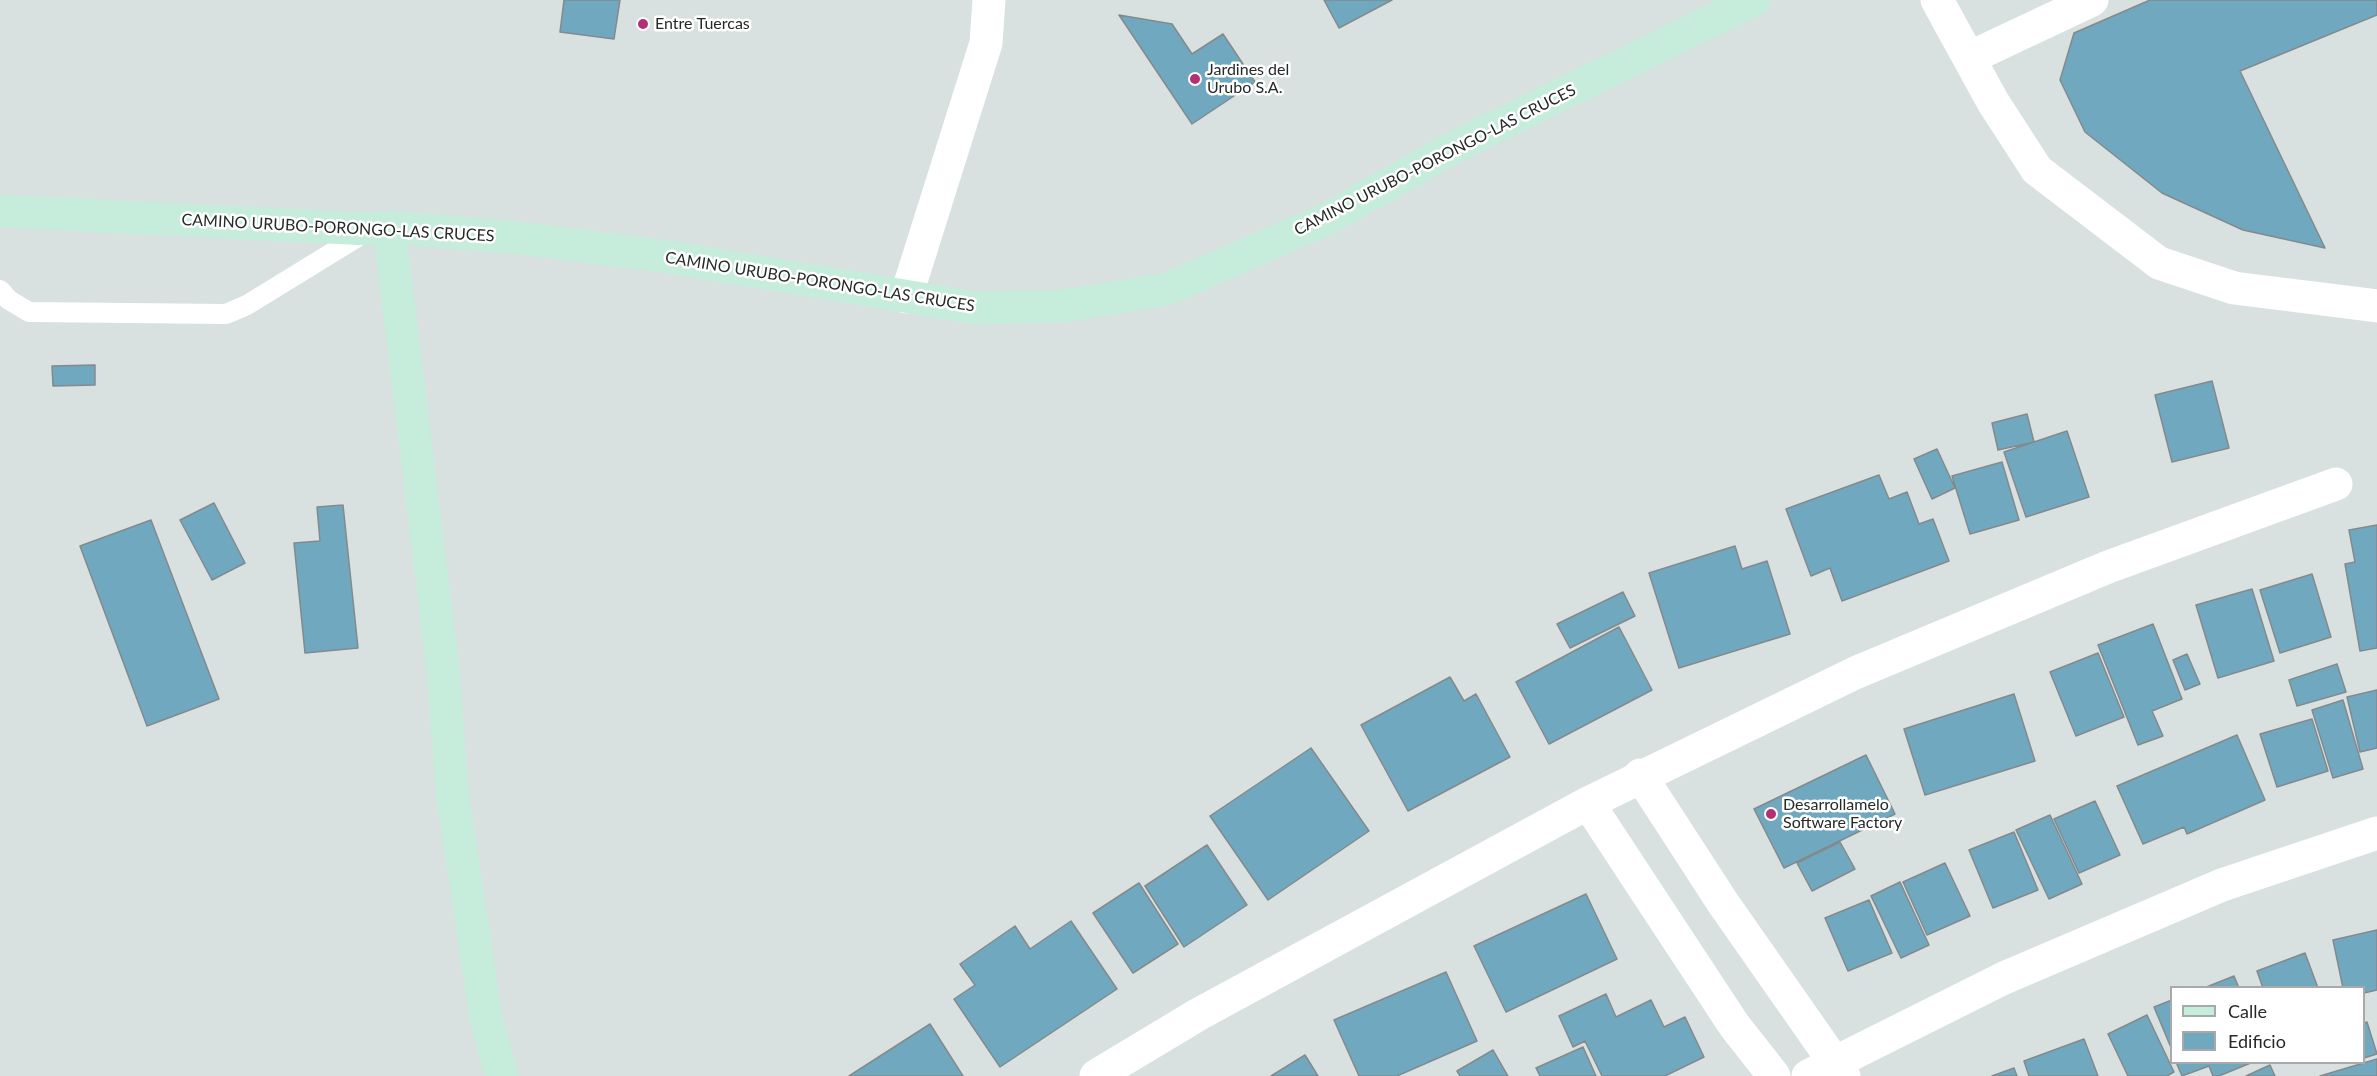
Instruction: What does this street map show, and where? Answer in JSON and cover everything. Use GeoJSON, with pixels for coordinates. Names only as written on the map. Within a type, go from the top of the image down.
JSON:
{"type":"FeatureCollection","features":[{"type":"Feature","properties":{"kind":"main road","name":"CAMINO URUBO-PORONGO-LAS CRUCES"},"geometry":{"type":"LineString","coordinates":[[0,211],[380,228],[520,238],[663,256],[976,308],[1063,306],[1167,289],[1329,218],[1456,146],[1754,0]]}},
{"type":"Feature","properties":{"kind":"main road"},"geometry":{"type":"LineString","coordinates":[[380,228],[442,670],[452,790],[486,1019],[502,1076]]}},
{"type":"Feature","properties":{"kind":"street"},"geometry":{"type":"LineString","coordinates":[[906,297],[987,43],[988,0]]}},
{"type":"Feature","properties":{"kind":"street"},"geometry":{"type":"LineString","coordinates":[[1937,0],[1993,102],[2037,170],[2159,263],[2234,288],[2377,306]]}},
{"type":"Feature","properties":{"kind":"street"},"geometry":{"type":"LineString","coordinates":[[1969,58],[2092,0]]}},
{"type":"Feature","properties":{"kind":"street"},"geometry":{"type":"LineString","coordinates":[[1096,1076],[1199,1014],[1640,775],[1888,659],[2108,567],[2336,484]]}},
{"type":"Feature","properties":{"kind":"street"},"geometry":{"type":"LineString","coordinates":[[1640,775],[1743,932],[1829,1072],[2004,978],[2222,885],[2377,833]]}},
{"type":"Feature","properties":{"kind":"street"},"geometry":{"type":"LineString","coordinates":[[1588,803],[1734,1025],[1774,1076]]}},
{"type":"Feature","properties":{"kind":"lane"},"geometry":{"type":"LineString","coordinates":[[0,290],[9,300],[29,312],[226,314],[247,305],[380,228]]}},
{"type":"Feature","properties":{"kind":"building"},"geometry":{"type":"Polygon","coordinates":[[[564,0],[620,0],[614,39],[560,32],[564,0]]]}},
{"type":"Feature","properties":{"kind":"building"},"geometry":{"type":"Polygon","coordinates":[[[1324,0],[1392,0],[1339,28],[1324,0]]]}},
{"type":"Feature","properties":{"kind":"building"},"geometry":{"type":"Polygon","coordinates":[[[2150,0],[2377,0],[2377,15],[2240,71],[2325,248],[2243,230],[2162,193],[2085,132],[2060,80],[2074,33],[2150,0]]]}},
{"type":"Feature","properties":{"kind":"building"},"geometry":{"type":"Polygon","coordinates":[[[1119,15],[1172,24],[1192,54],[1223,34],[1255,82],[1192,124],[1119,15]]]}},
{"type":"Feature","properties":{"kind":"building"},"geometry":{"type":"Polygon","coordinates":[[[95,365],[95,385],[53,386],[52,366],[95,365]]]}},
{"type":"Feature","properties":{"kind":"building"},"geometry":{"type":"Polygon","coordinates":[[[2212,381],[2229,448],[2172,462],[2155,395],[2212,381]]]}},
{"type":"Feature","properties":{"kind":"building"},"geometry":{"type":"Polygon","coordinates":[[[2027,414],[2034,442],[1998,450],[1992,423],[2027,414]]]}},
{"type":"Feature","properties":{"kind":"building"},"geometry":{"type":"Polygon","coordinates":[[[2067,431],[2089,497],[2026,517],[2004,452],[2067,431]]]}},
{"type":"Feature","properties":{"kind":"building"},"geometry":{"type":"Polygon","coordinates":[[[1937,449],[1955,488],[1932,499],[1914,459],[1937,449]]]}},
{"type":"Feature","properties":{"kind":"building"},"geometry":{"type":"Polygon","coordinates":[[[2002,462],[2019,520],[1970,534],[1952,476],[2002,462]]]}},
{"type":"Feature","properties":{"kind":"building"},"geometry":{"type":"Polygon","coordinates":[[[1879,475],[1889,499],[1907,492],[1919,524],[1933,519],[1949,561],[1842,601],[1830,568],[1811,576],[1786,509],[1879,475]]]}},
{"type":"Feature","properties":{"kind":"building"},"geometry":{"type":"Polygon","coordinates":[[[214,503],[245,563],[212,580],[180,520],[214,503]]]}},
{"type":"Feature","properties":{"kind":"building"},"geometry":{"type":"Polygon","coordinates":[[[343,505],[358,648],[305,653],[294,543],[320,541],[317,507],[343,505]]]}},
{"type":"Feature","properties":{"kind":"building"},"geometry":{"type":"Polygon","coordinates":[[[151,520],[219,699],[147,726],[80,546],[151,520]]]}},
{"type":"Feature","properties":{"kind":"building"},"geometry":{"type":"Polygon","coordinates":[[[2377,525],[2377,648],[2360,651],[2345,564],[2355,562],[2349,530],[2377,525]]]}},
{"type":"Feature","properties":{"kind":"building"},"geometry":{"type":"Polygon","coordinates":[[[1735,546],[1742,569],[1767,561],[1790,634],[1679,668],[1649,573],[1735,546]]]}},
{"type":"Feature","properties":{"kind":"building"},"geometry":{"type":"Polygon","coordinates":[[[2312,574],[2331,637],[2280,653],[2260,590],[2312,574]]]}},
{"type":"Feature","properties":{"kind":"building"},"geometry":{"type":"Polygon","coordinates":[[[2252,589],[2274,661],[2218,678],[2196,605],[2252,589]]]}},
{"type":"Feature","properties":{"kind":"building"},"geometry":{"type":"Polygon","coordinates":[[[1623,592],[1635,616],[1570,648],[1557,624],[1623,592]]]}},
{"type":"Feature","properties":{"kind":"building"},"geometry":{"type":"Polygon","coordinates":[[[2153,624],[2182,699],[2152,711],[2163,736],[2138,745],[2098,645],[2153,624]]]}},
{"type":"Feature","properties":{"kind":"building"},"geometry":{"type":"Polygon","coordinates":[[[1619,627],[1652,690],[1549,744],[1516,682],[1619,627]]]}},
{"type":"Feature","properties":{"kind":"building"},"geometry":{"type":"Polygon","coordinates":[[[2098,653],[2124,717],[2076,736],[2050,672],[2098,653]]]}},
{"type":"Feature","properties":{"kind":"building"},"geometry":{"type":"Polygon","coordinates":[[[2187,654],[2200,684],[2185,690],[2173,660],[2187,654]]]}},
{"type":"Feature","properties":{"kind":"building"},"geometry":{"type":"Polygon","coordinates":[[[2337,664],[2346,692],[2297,706],[2289,680],[2337,664]]]}},
{"type":"Feature","properties":{"kind":"building"},"geometry":{"type":"Polygon","coordinates":[[[1450,677],[1464,701],[1476,694],[1510,757],[1408,811],[1361,725],[1450,677]]]}},
{"type":"Feature","properties":{"kind":"building"},"geometry":{"type":"Polygon","coordinates":[[[2377,690],[2377,748],[2360,752],[2347,697],[2377,690]]]}},
{"type":"Feature","properties":{"kind":"building"},"geometry":{"type":"Polygon","coordinates":[[[2014,694],[2035,761],[1925,795],[1904,729],[2014,694]]]}},
{"type":"Feature","properties":{"kind":"building"},"geometry":{"type":"Polygon","coordinates":[[[2343,700],[2363,769],[2333,778],[2312,710],[2343,700]]]}},
{"type":"Feature","properties":{"kind":"building"},"geometry":{"type":"Polygon","coordinates":[[[2312,719],[2328,771],[2277,787],[2260,734],[2312,719]]]}},
{"type":"Feature","properties":{"kind":"building"},"geometry":{"type":"Polygon","coordinates":[[[2237,735],[2265,800],[2187,834],[2184,827],[2143,844],[2117,786],[2237,735]]]}},
{"type":"Feature","properties":{"kind":"building"},"geometry":{"type":"Polygon","coordinates":[[[1311,748],[1369,831],[1268,900],[1210,816],[1311,748]]]}},
{"type":"Feature","properties":{"kind":"building"},"geometry":{"type":"Polygon","coordinates":[[[1866,755],[1895,814],[1784,868],[1754,809],[1866,755]]]}},
{"type":"Feature","properties":{"kind":"building"},"geometry":{"type":"Polygon","coordinates":[[[2095,801],[2120,855],[2079,873],[2054,819],[2095,801]]]}},
{"type":"Feature","properties":{"kind":"building"},"geometry":{"type":"Polygon","coordinates":[[[2050,815],[2082,884],[2049,899],[2016,830],[2050,815]]]}},
{"type":"Feature","properties":{"kind":"building"},"geometry":{"type":"Polygon","coordinates":[[[2014,832],[2038,890],[1993,908],[1969,850],[2014,832]]]}},
{"type":"Feature","properties":{"kind":"building"},"geometry":{"type":"Polygon","coordinates":[[[1840,842],[1855,869],[1812,891],[1797,863],[1840,842]]]}},
{"type":"Feature","properties":{"kind":"building"},"geometry":{"type":"Polygon","coordinates":[[[1207,845],[1247,905],[1184,947],[1145,886],[1207,845]]]}},
{"type":"Feature","properties":{"kind":"building"},"geometry":{"type":"Polygon","coordinates":[[[1945,863],[1970,916],[1927,935],[1903,882],[1945,863]]]}},
{"type":"Feature","properties":{"kind":"building"},"geometry":{"type":"Polygon","coordinates":[[[1900,882],[1929,945],[1901,958],[1871,896],[1900,882]]]}},
{"type":"Feature","properties":{"kind":"building"},"geometry":{"type":"Polygon","coordinates":[[[1139,883],[1178,944],[1133,973],[1093,913],[1139,883]]]}},
{"type":"Feature","properties":{"kind":"building"},"geometry":{"type":"Polygon","coordinates":[[[1586,894],[1617,959],[1506,1012],[1474,946],[1586,894]]]}},
{"type":"Feature","properties":{"kind":"building"},"geometry":{"type":"Polygon","coordinates":[[[1869,900],[1892,953],[1848,971],[1825,918],[1869,900]]]}},
{"type":"Feature","properties":{"kind":"building"},"geometry":{"type":"Polygon","coordinates":[[[1071,921],[1117,989],[1000,1067],[954,999],[975,985],[960,964],[1015,926],[1030,949],[1071,921]]]}},
{"type":"Feature","properties":{"kind":"building"},"geometry":{"type":"Polygon","coordinates":[[[2377,930],[2377,990],[2365,993],[2365,986],[2343,986],[2333,940],[2377,930]]]}},
{"type":"Feature","properties":{"kind":"building"},"geometry":{"type":"Polygon","coordinates":[[[2305,953],[2317,986],[2262,986],[2257,971],[2305,953]]]}},
{"type":"Feature","properties":{"kind":"building"},"geometry":{"type":"Polygon","coordinates":[[[1446,972],[1477,1041],[1397,1076],[1359,1076],[1334,1020],[1446,972]]]}},
{"type":"Feature","properties":{"kind":"building"},"geometry":{"type":"Polygon","coordinates":[[[2234,976],[2238,986],[2209,986],[2234,976]]]}},
{"type":"Feature","properties":{"kind":"building"},"geometry":{"type":"Polygon","coordinates":[[[1606,994],[1616,1017],[1651,1000],[1664,1027],[1685,1017],[1704,1057],[1665,1076],[1602,1076],[1585,1041],[1573,1047],[1559,1016],[1606,994]]]}},
{"type":"Feature","properties":{"kind":"building"},"geometry":{"type":"Polygon","coordinates":[[[2170,1001],[2170,1045],[2154,1007],[2170,1001]]]}},
{"type":"Feature","properties":{"kind":"building"},"geometry":{"type":"Polygon","coordinates":[[[2147,1015],[2174,1072],[2167,1076],[2128,1076],[2108,1034],[2147,1015]]]}},
{"type":"Feature","properties":{"kind":"building"},"geometry":{"type":"Polygon","coordinates":[[[2367,1022],[2377,1054],[2365,1058],[2365,1023],[2367,1022]]]}},
{"type":"Feature","properties":{"kind":"building"},"geometry":{"type":"Polygon","coordinates":[[[930,1024],[963,1076],[849,1076],[930,1024]]]}},
{"type":"Feature","properties":{"kind":"building"},"geometry":{"type":"Polygon","coordinates":[[[2084,1039],[2098,1076],[2029,1076],[2024,1061],[2084,1039]]]}},
{"type":"Feature","properties":{"kind":"building"},"geometry":{"type":"Polygon","coordinates":[[[1583,1047],[1596,1076],[1540,1076],[1536,1068],[1583,1047]]]}},
{"type":"Feature","properties":{"kind":"building"},"geometry":{"type":"Polygon","coordinates":[[[1493,1050],[1508,1076],[1460,1076],[1457,1071],[1493,1050]]]}},
{"type":"Feature","properties":{"kind":"building"},"geometry":{"type":"Polygon","coordinates":[[[1305,1055],[1318,1076],[1271,1076],[1305,1055]]]}},
{"type":"Feature","properties":{"kind":"building"},"geometry":{"type":"Polygon","coordinates":[[[2377,1059],[2377,1076],[2320,1076],[2365,1064],[2377,1059]]]}},
{"type":"Feature","properties":{"kind":"building"},"geometry":{"type":"Polygon","coordinates":[[[2177,1064],[2248,1064],[2219,1076],[2213,1076],[2209,1066],[2182,1076],[2177,1064]]]}},
{"type":"Feature","properties":{"kind":"building"},"geometry":{"type":"Polygon","coordinates":[[[2270,1065],[2275,1076],[2246,1076],[2270,1065]]]}},
{"type":"Feature","properties":{"kind":"building"},"geometry":{"type":"Polygon","coordinates":[[[2014,1068],[2017,1076],[1992,1076],[2014,1068]]]}},
{"type":"Feature","properties":{"kind":"place","name":"Entre Tuercas"},"geometry":{"type":"Point","coordinates":[643,24]}},
{"type":"Feature","properties":{"kind":"place","name":"Jardines del Urubo S.A."},"geometry":{"type":"Point","coordinates":[1195,79]}},
{"type":"Feature","properties":{"kind":"place","name":"Desarrollamelo Software Factory"},"geometry":{"type":"Point","coordinates":[1771,814]}}]}
